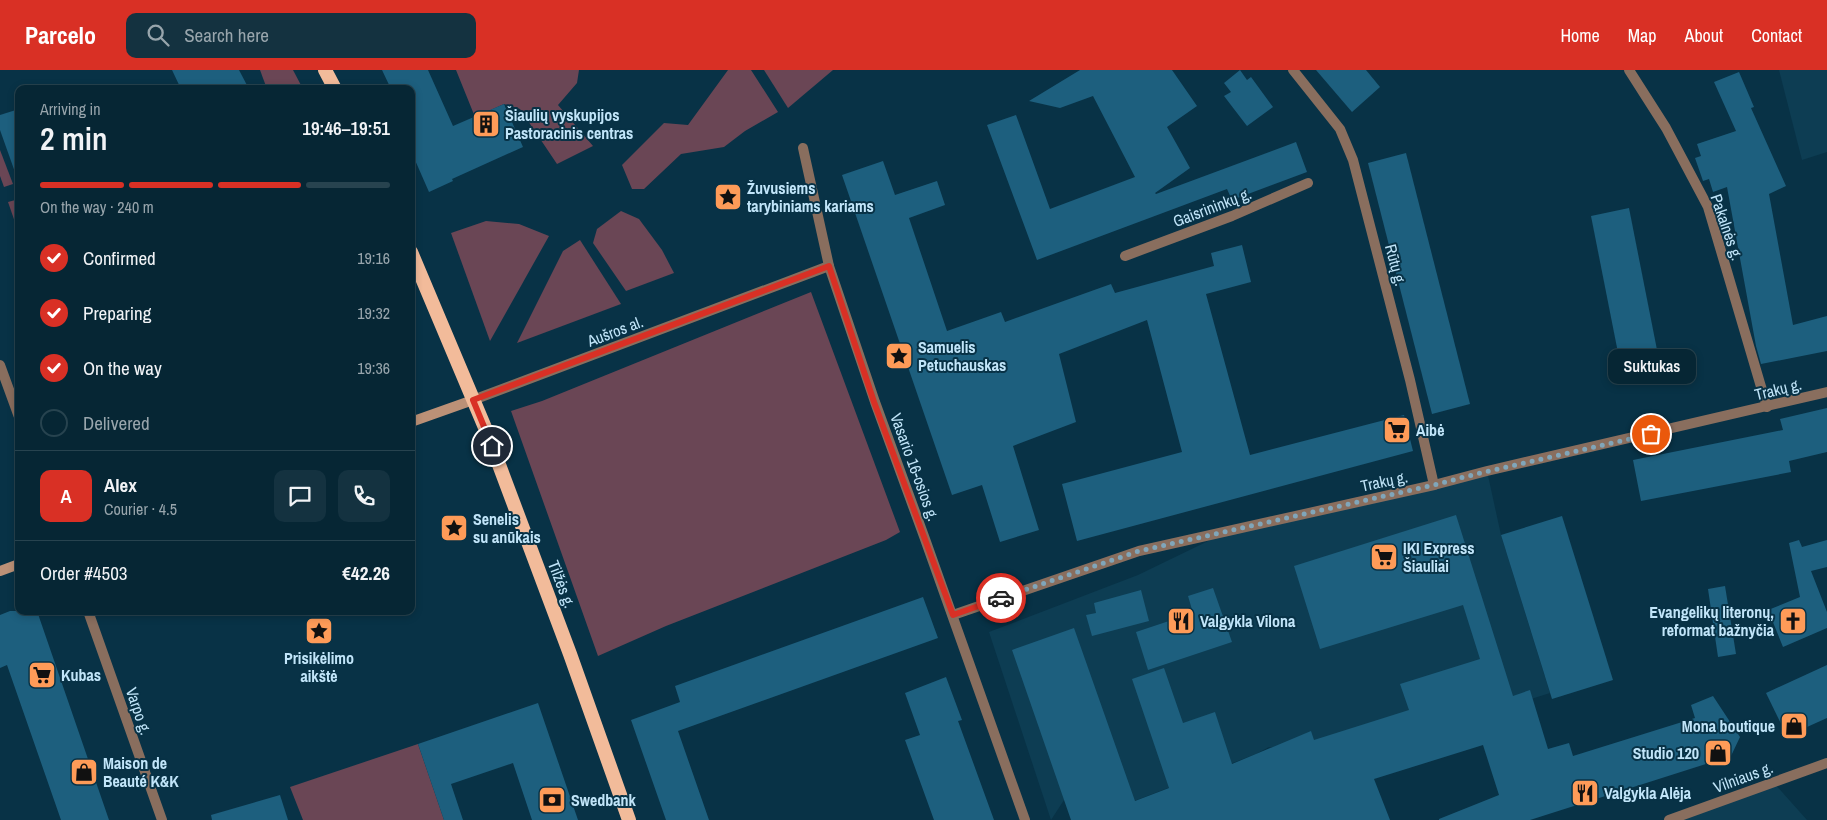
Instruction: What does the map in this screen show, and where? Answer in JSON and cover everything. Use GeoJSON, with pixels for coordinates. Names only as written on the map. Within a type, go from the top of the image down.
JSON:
{"type":"FeatureCollection","features":[{"type":"Feature","properties":{"kind":"highway"},"geometry":{"type":"LineString","coordinates":[[325,70],[333,85]]}},
{"type":"Feature","properties":{"kind":"highway","name":"Tilžės g."},"geometry":{"type":"LineString","coordinates":[[415,262],[473,400],[570,654],[629,820]]}},
{"type":"Feature","properties":{"kind":"main road","name":"Aušros al."},"geometry":{"type":"LineString","coordinates":[[415,421],[473,400]]}},
{"type":"Feature","properties":{"kind":"main road"},"geometry":{"type":"LineString","coordinates":[[0,572],[15,566]]}},
{"type":"Feature","properties":{"kind":"street","name":"Rūtų g."},"geometry":{"type":"LineString","coordinates":[[1293,70],[1340,129],[1353,160],[1410,380],[1434,485]]}},
{"type":"Feature","properties":{"kind":"street","name":"Pakalnės g."},"geometry":{"type":"LineString","coordinates":[[1629,70],[1666,128],[1708,206],[1767,407]]}},
{"type":"Feature","properties":{"kind":"street","name":"Vasario 16-osios g."},"geometry":{"type":"LineString","coordinates":[[803,148],[829,266],[874,402],[953,615],[1025,820]]}},
{"type":"Feature","properties":{"kind":"street","name":"Gaisrininkų g."},"geometry":{"type":"LineString","coordinates":[[1125,256],[1232,216],[1308,183]]}},
{"type":"Feature","properties":{"kind":"street","name":"Aušros al."},"geometry":{"type":"LineString","coordinates":[[473,400],[829,266]]}},
{"type":"Feature","properties":{"kind":"street"},"geometry":{"type":"LineString","coordinates":[[0,365],[15,406]]}},
{"type":"Feature","properties":{"kind":"street","name":"Trakų g."},"geometry":{"type":"LineString","coordinates":[[953,615],[1139,551],[1434,485],[1481,472],[1827,392]]}},
{"type":"Feature","properties":{"kind":"street","name":"Varpo g."},"geometry":{"type":"LineString","coordinates":[[89,615],[162,820]]}},
{"type":"Feature","properties":{"kind":"street","name":"Vilniaus g."},"geometry":{"type":"LineString","coordinates":[[1669,820],[1827,763]]}},
{"type":"Feature","properties":{"kind":"shaded area"},"geometry":{"type":"Polygon","coordinates":[[[260,70],[293,70],[301,85],[266,85],[260,70]]]}},
{"type":"Feature","properties":{"kind":"shaded area"},"geometry":{"type":"Polygon","coordinates":[[[456,70],[579,70],[577,83],[558,105],[593,146],[557,164],[520,109],[504,104],[475,117],[456,70]]]}},
{"type":"Feature","properties":{"kind":"shaded area"},"geometry":{"type":"Polygon","coordinates":[[[728,70],[751,70],[778,112],[745,131],[724,147],[681,154],[644,189],[632,189],[622,165],[664,123],[688,125],[728,70]]]}},
{"type":"Feature","properties":{"kind":"shaded area"},"geometry":{"type":"Polygon","coordinates":[[[764,70],[833,70],[788,108],[764,70]]]}},
{"type":"Feature","properties":{"kind":"shaded area"},"geometry":{"type":"Polygon","coordinates":[[[1779,70],[1827,70],[1827,152],[1802,160],[1779,70]]]}},
{"type":"Feature","properties":{"kind":"shaded area"},"geometry":{"type":"Polygon","coordinates":[[[0,150],[13,184],[4,187],[0,176],[0,150]]]}},
{"type":"Feature","properties":{"kind":"shaded area"},"geometry":{"type":"Polygon","coordinates":[[[15,200],[15,222],[8,202],[15,200]]]}},
{"type":"Feature","properties":{"kind":"shaded area"},"geometry":{"type":"Polygon","coordinates":[[[621,211],[639,219],[662,250],[674,273],[626,291],[593,243],[597,229],[621,211]]]}},
{"type":"Feature","properties":{"kind":"shaded area"},"geometry":{"type":"Polygon","coordinates":[[[486,221],[519,224],[549,236],[490,341],[451,233],[486,221]]]}},
{"type":"Feature","properties":{"kind":"shaded area"},"geometry":{"type":"Polygon","coordinates":[[[580,240],[621,304],[517,343],[563,251],[580,240]]]}},
{"type":"Feature","properties":{"kind":"shaded area"},"geometry":{"type":"Polygon","coordinates":[[[811,292],[900,532],[886,540],[666,626],[598,656],[511,411],[542,401],[811,292]]]}},
{"type":"Feature","properties":{"kind":"shaded area"},"geometry":{"type":"Polygon","coordinates":[[[1487,471],[1501,535],[1550,693],[1515,704],[1320,754],[1269,747],[1256,754],[1111,810],[1102,787],[1064,800],[1051,820],[989,632],[1138,575],[1233,529],[1487,471]]]}},
{"type":"Feature","properties":{"kind":"shaded area"},"geometry":{"type":"Polygon","coordinates":[[[418,744],[444,820],[303,820],[290,787],[418,744]]]}},
{"type":"Feature","properties":{"kind":"shaded area"},"geometry":{"type":"Polygon","coordinates":[[[1773,782],[1807,820],[1669,820],[1773,782]]]}},
{"type":"Feature","properties":{"kind":"building"},"geometry":{"type":"Polygon","coordinates":[[[172,70],[239,70],[247,85],[179,85],[172,70]]]}},
{"type":"Feature","properties":{"kind":"building","name":"Šiaulių vyskupijos Pastoracinis centras"},"geometry":{"type":"Polygon","coordinates":[[[382,70],[428,70],[453,126],[504,104],[523,147],[452,179],[453,181],[429,192],[415,160],[415,85],[389,85],[382,70]]]}},
{"type":"Feature","properties":{"kind":"building"},"geometry":{"type":"Polygon","coordinates":[[[1080,70],[1172,70],[1197,106],[1167,127],[1190,168],[1156,194],[1296,142],[1307,172],[1232,200],[1227,189],[1037,260],[987,125],[1016,115],[1050,209],[1135,177],[1093,96],[1060,108],[1029,101],[1080,70]]]}},
{"type":"Feature","properties":{"kind":"building"},"geometry":{"type":"Polygon","coordinates":[[[1240,70],[1247,80],[1251,77],[1273,107],[1247,126],[1224,96],[1231,92],[1224,83],[1240,70]]]}},
{"type":"Feature","properties":{"kind":"building"},"geometry":{"type":"Polygon","coordinates":[[[1316,70],[1366,70],[1380,87],[1352,112],[1316,70]]]}},
{"type":"Feature","properties":{"kind":"building"},"geometry":{"type":"Polygon","coordinates":[[[1739,72],[1754,107],[1751,108],[1786,186],[1769,194],[1793,325],[1827,316],[1827,351],[1761,364],[1756,346],[1727,187],[1713,192],[1709,179],[1703,181],[1695,158],[1701,156],[1697,144],[1736,131],[1714,82],[1739,72]]]}},
{"type":"Feature","properties":{"kind":"building"},"geometry":{"type":"Polygon","coordinates":[[[15,110],[15,172],[0,130],[0,115],[15,110]]]}},
{"type":"Feature","properties":{"kind":"building"},"geometry":{"type":"Polygon","coordinates":[[[1406,153],[1470,404],[1432,414],[1368,163],[1406,153]]]}},
{"type":"Feature","properties":{"kind":"building"},"geometry":{"type":"Polygon","coordinates":[[[883,161],[895,195],[937,181],[945,205],[909,218],[947,331],[1001,312],[1005,322],[1111,284],[1115,293],[1214,266],[1211,253],[1242,245],[1251,282],[1206,294],[1250,455],[1404,415],[1413,451],[1077,541],[1062,484],[1182,452],[1147,320],[1059,354],[1076,422],[1013,446],[1039,530],[1000,542],[982,485],[952,495],[842,175],[883,161]]]}},
{"type":"Feature","properties":{"kind":"building"},"geometry":{"type":"Polygon","coordinates":[[[1629,208],[1661,370],[1623,378],[1591,216],[1629,208]]]}},
{"type":"Feature","properties":{"kind":"building"},"geometry":{"type":"Polygon","coordinates":[[[1827,408],[1827,452],[1789,461],[1791,472],[1641,501],[1633,460],[1783,430],[1780,419],[1827,408]]]}},
{"type":"Feature","properties":{"kind":"building"},"geometry":{"type":"Polygon","coordinates":[[[1456,515],[1513,696],[1530,690],[1548,749],[1569,743],[1573,756],[1695,718],[1691,705],[1713,696],[1740,737],[1731,756],[1530,820],[1439,820],[1499,795],[1483,745],[1374,779],[1390,820],[1071,820],[1012,650],[1074,628],[1135,801],[1169,788],[1132,679],[1164,668],[1183,723],[1215,712],[1232,764],[1311,731],[1314,740],[1409,710],[1400,684],[1480,659],[1463,605],[1320,649],[1294,566],[1456,515]]]}},
{"type":"Feature","properties":{"kind":"building"},"geometry":{"type":"Polygon","coordinates":[[[1562,516],[1613,680],[1552,699],[1501,535],[1562,516]]]}},
{"type":"Feature","properties":{"kind":"building"},"geometry":{"type":"Polygon","coordinates":[[[1799,540],[1802,547],[1827,540],[1827,567],[1811,571],[1827,612],[1827,628],[1783,647],[1768,610],[1800,597],[1789,543],[1799,540]]]}},
{"type":"Feature","properties":{"kind":"building"},"geometry":{"type":"Polygon","coordinates":[[[1725,586],[1736,654],[1718,657],[1708,589],[1725,586]]]}},
{"type":"Feature","properties":{"kind":"building"},"geometry":{"type":"Polygon","coordinates":[[[1213,588],[1232,642],[1148,670],[1136,632],[1193,613],[1188,596],[1213,588]]]}},
{"type":"Feature","properties":{"kind":"building"},"geometry":{"type":"Polygon","coordinates":[[[1141,590],[1149,621],[1092,636],[1086,615],[1096,613],[1094,603],[1141,590]]]}},
{"type":"Feature","properties":{"kind":"building"},"geometry":{"type":"Polygon","coordinates":[[[923,597],[938,638],[678,731],[709,820],[666,820],[631,720],[680,702],[675,686],[923,597]]]}},
{"type":"Feature","properties":{"kind":"building"},"geometry":{"type":"Polygon","coordinates":[[[15,611],[15,615],[38,615],[109,820],[61,820],[7,665],[0,668],[0,615],[15,611]]]}},
{"type":"Feature","properties":{"kind":"building"},"geometry":{"type":"Polygon","coordinates":[[[1827,665],[1827,718],[1787,736],[1766,693],[1827,665]]]}},
{"type":"Feature","properties":{"kind":"building"},"geometry":{"type":"Polygon","coordinates":[[[946,677],[962,720],[958,721],[994,820],[934,820],[905,740],[920,735],[905,693],[946,677]]]}},
{"type":"Feature","properties":{"kind":"building"},"geometry":{"type":"Polygon","coordinates":[[[538,703],[578,820],[532,820],[513,763],[451,784],[463,820],[444,820],[418,744],[538,703]]]}},
{"type":"Feature","properties":{"kind":"building"},"geometry":{"type":"Polygon","coordinates":[[[280,795],[288,820],[212,820],[211,815],[280,795]]]}},
{"type":"Feature","properties":{"kind":"way so far"},"geometry":{"type":"LineString","coordinates":[[1001,598],[1139,551],[1651,434]]}},
{"type":"Feature","properties":{"kind":"place","name":"Šiaulių vyskupijos Pastoracinis centras"},"geometry":{"type":"Point","coordinates":[486,124]}},
{"type":"Feature","properties":{"kind":"place","name":"Žuvusiems tarybiniams kariams"},"geometry":{"type":"Point","coordinates":[728,197]}},
{"type":"Feature","properties":{"kind":"place","name":"Samuelis Petuchauskas"},"geometry":{"type":"Point","coordinates":[899,356]}},
{"type":"Feature","properties":{"kind":"place","name":"Aibė"},"geometry":{"type":"Point","coordinates":[1397,430]}},
{"type":"Feature","properties":{"kind":"place","name":"Suktukas"},"geometry":{"type":"Point","coordinates":[1651,434]}},
{"type":"Feature","properties":{"kind":"place","name":"Senelis su anūkais"},"geometry":{"type":"Point","coordinates":[454,528]}},
{"type":"Feature","properties":{"kind":"place","name":"IKI Express Šiauliai"},"geometry":{"type":"Point","coordinates":[1384,557]}},
{"type":"Feature","properties":{"kind":"place","name":"Valgykla Vilona"},"geometry":{"type":"Point","coordinates":[1181,621]}},
{"type":"Feature","properties":{"kind":"place","name":"Evangelikų literonų, reformat bažnyčia"},"geometry":{"type":"Point","coordinates":[1793,621]}},
{"type":"Feature","properties":{"kind":"place","name":"Prisikėlimo aikštė"},"geometry":{"type":"Point","coordinates":[319,631]}},
{"type":"Feature","properties":{"kind":"place","name":"Kubas"},"geometry":{"type":"Point","coordinates":[42,675]}},
{"type":"Feature","properties":{"kind":"place","name":"Mona boutique"},"geometry":{"type":"Point","coordinates":[1794,726]}},
{"type":"Feature","properties":{"kind":"place","name":"Studio 120"},"geometry":{"type":"Point","coordinates":[1718,753]}},
{"type":"Feature","properties":{"kind":"place","name":"Maison de Beauté K&K"},"geometry":{"type":"Point","coordinates":[84,772]}},
{"type":"Feature","properties":{"kind":"place","name":"Valgykla Alėja"},"geometry":{"type":"Point","coordinates":[1585,793]}},
{"type":"Feature","properties":{"kind":"place","name":"Swedbank"},"geometry":{"type":"Point","coordinates":[552,800]}},
{"type":"Feature","properties":{"kind":"route"},"geometry":{"type":"LineString","coordinates":[[492,446],[473,400],[829,266],[874,402],[953,615],[1001,598]]}}]}
